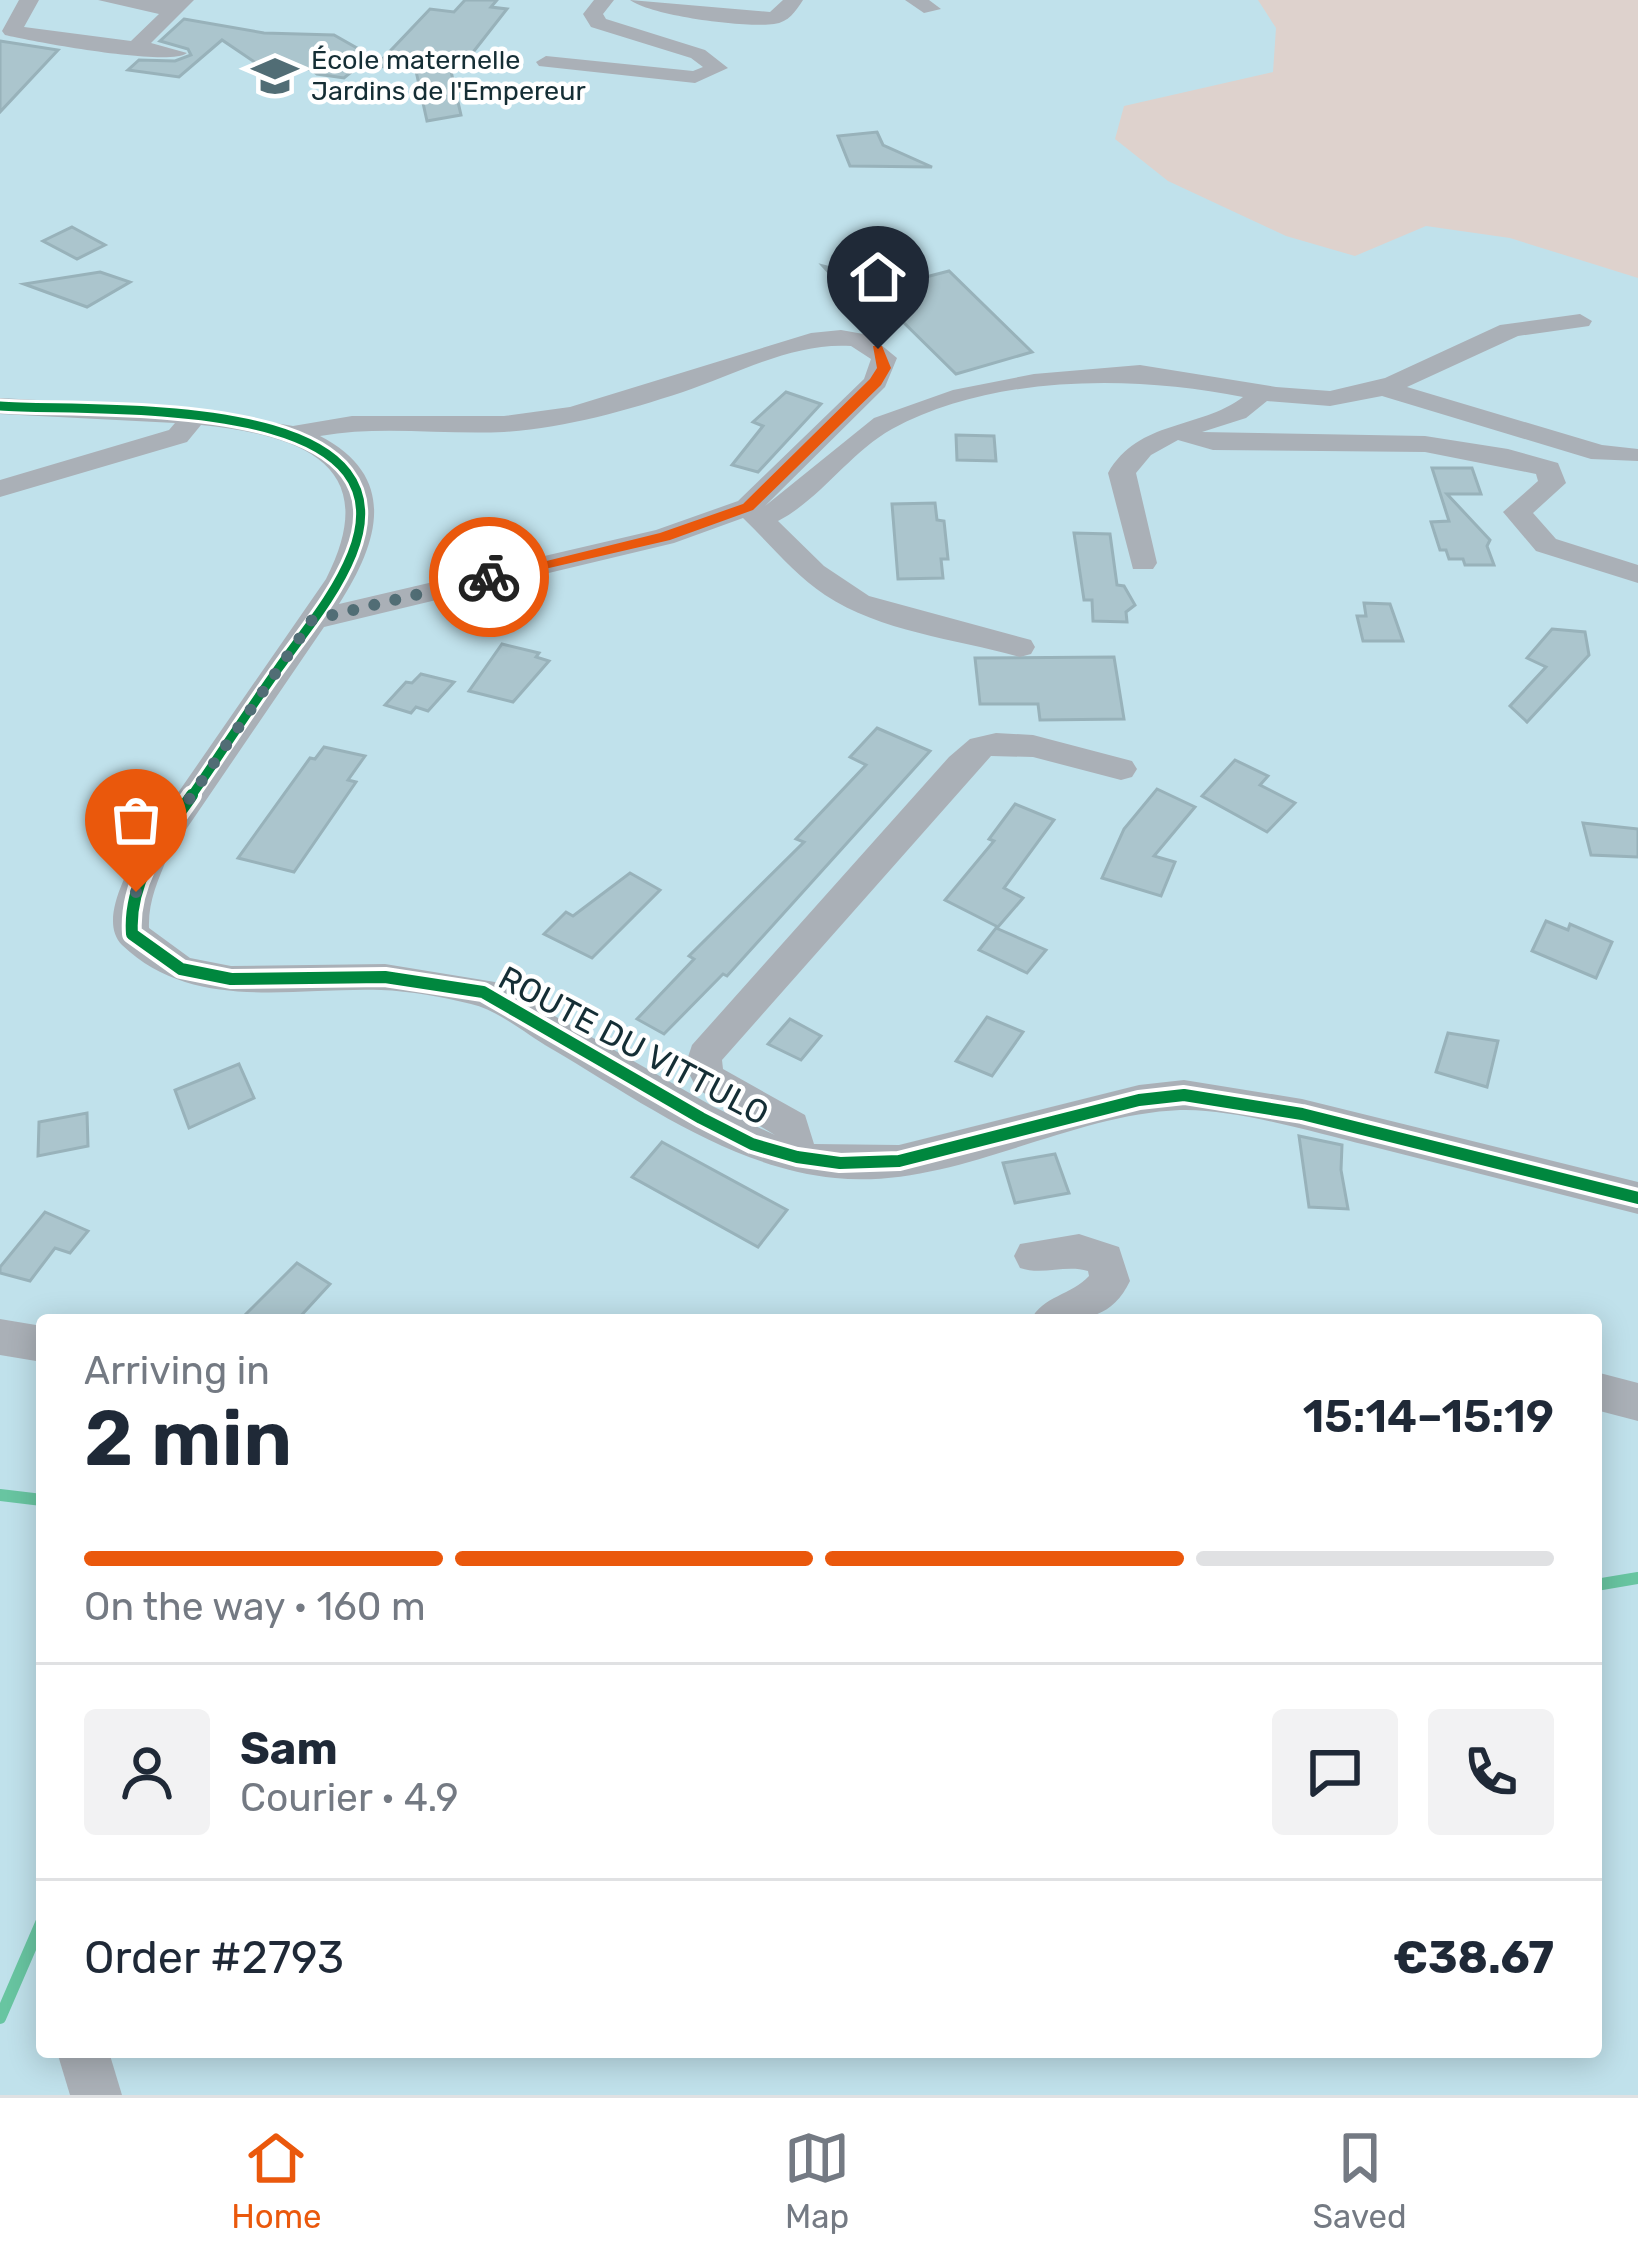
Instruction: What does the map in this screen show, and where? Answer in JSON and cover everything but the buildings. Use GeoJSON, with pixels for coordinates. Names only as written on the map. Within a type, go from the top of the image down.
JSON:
{"type":"FeatureCollection","features":[{"type":"Feature","properties":{"kind":"street"},"geometry":{"type":"LineString","coordinates":[[29,0],[12,31],[177,53]]}},
{"type":"Feature","properties":{"kind":"street"},"geometry":{"type":"LineString","coordinates":[[108,0],[178,5]]}},
{"type":"Feature","properties":{"kind":"street"},"geometry":{"type":"LineString","coordinates":[[546,62],[695,77],[718,68],[698,54],[598,23],[593,14],[604,0]]}},
{"type":"Feature","properties":{"kind":"street"},"geometry":{"type":"LineString","coordinates":[[640,0],[758,18],[784,13],[794,0]]}},
{"type":"Feature","properties":{"kind":"street"},"geometry":{"type":"LineString","coordinates":[[134,49],[178,5]]}},
{"type":"Feature","properties":{"kind":"street"},"geometry":{"type":"LineString","coordinates":[[312,620],[664,537],[800,498],[860,439],[912,410],[1085,375],[1183,375],[1260,393],[1338,397],[1382,388],[1498,334],[1529,325],[1580,321]]}},
{"type":"Feature","properties":{"kind":"street"},"geometry":{"type":"LineString","coordinates":[[294,434],[341,424],[536,421],[601,408],[811,340],[843,337],[878,349],[884,368],[876,382],[754,513]]}},
{"type":"Feature","properties":{"kind":"street"},"geometry":{"type":"LineString","coordinates":[[1382,388],[1600,453],[1629,455]]}},
{"type":"Feature","properties":{"kind":"street"},"geometry":{"type":"LineString","coordinates":[[1143,563],[1122,473],[1127,461],[1142,448],[1204,419],[1241,412],[1260,393]]}},
{"type":"Feature","properties":{"kind":"street","name":"ROUTE DU VITTULO"},"geometry":{"type":"LineString","coordinates":[[0,406],[249,423],[294,434],[335,456],[358,485],[363,516],[355,548],[312,620],[153,852],[129,913],[131,934],[181,969],[231,979],[385,977],[483,992],[752,1144],[840,1163],[899,1161],[1139,1100],[1184,1095],[1303,1114],[1638,1198]]}},
{"type":"Feature","properties":{"kind":"street"},"geometry":{"type":"LineString","coordinates":[[0,488],[178,436],[193,418]]}},
{"type":"Feature","properties":{"kind":"street"},"geometry":{"type":"LineString","coordinates":[[1188,428],[1189,437],[1213,442],[1400,444],[1505,453],[1548,469],[1552,483],[1516,512],[1546,545],[1638,574]]}},
{"type":"Feature","properties":{"kind":"street"},"geometry":{"type":"LineString","coordinates":[[754,513],[840,593],[867,606],[1020,647]]}},
{"type":"Feature","properties":{"kind":"street"},"geometry":{"type":"LineString","coordinates":[[797,1156],[792,1126],[710,1079],[703,1066],[705,1055],[960,765],[981,747],[1033,746],[1121,769]]}},
{"type":"Feature","properties":{"kind":"street"},"geometry":{"type":"LineString","coordinates":[[1034,1256],[1079,1251],[1105,1259],[1110,1281],[1096,1298],[1063,1314]]}},
{"type":"Feature","properties":{"kind":"street"},"geometry":{"type":"LineString","coordinates":[[0,1337],[36,1343]]}},
{"type":"Feature","properties":{"kind":"street"},"geometry":{"type":"LineString","coordinates":[[1602,1393],[1638,1402]]}},
{"type":"Feature","properties":{"kind":"street"},"geometry":{"type":"LineString","coordinates":[[85,2058],[96,2095]]}},
{"type":"Feature","properties":{"kind":"shaded area"},"geometry":{"type":"Polygon","coordinates":[[[1258,0],[1638,0],[1638,278],[1510,238],[1426,226],[1355,256],[1286,236],[1168,181],[1115,139],[1124,106],[1273,72],[1276,28],[1258,0]]]}},
{"type":"Feature","properties":{"kind":"waterway"},"geometry":{"type":"LineString","coordinates":[[0,1495],[36,1499]]}},
{"type":"Feature","properties":{"kind":"waterway"},"geometry":{"type":"LineString","coordinates":[[1602,1584],[1638,1578]]}},
{"type":"Feature","properties":{"kind":"waterway"},"geometry":{"type":"LineString","coordinates":[[0,2018],[36,1935]]}},
{"type":"Feature","properties":{"kind":"cycle path"},"geometry":{"type":"LineString","coordinates":[[0,406],[184,415],[257,425],[319,446],[342,465],[358,490],[362,504],[358,539],[340,579],[153,852],[140,882],[132,934],[181,969],[231,979],[385,977],[483,992],[701,1118],[752,1144],[797,1157],[840,1163],[899,1161],[1139,1100],[1184,1095],[1302,1114],[1638,1198]]}},
{"type":"Feature","properties":{"kind":"way so far"},"geometry":{"type":"LineString","coordinates":[[136,892],[153,852],[312,620],[489,577]]}},
{"type":"Feature","properties":{"kind":"place","name":"École maternelle Jardins de l'Empereur"},"geometry":{"type":"Point","coordinates":[275,76]}},
{"type":"Feature","properties":{"kind":"route"},"geometry":{"type":"LineString","coordinates":[[489,577],[664,537],[748,507],[876,382],[884,368],[878,349]]}}]}
